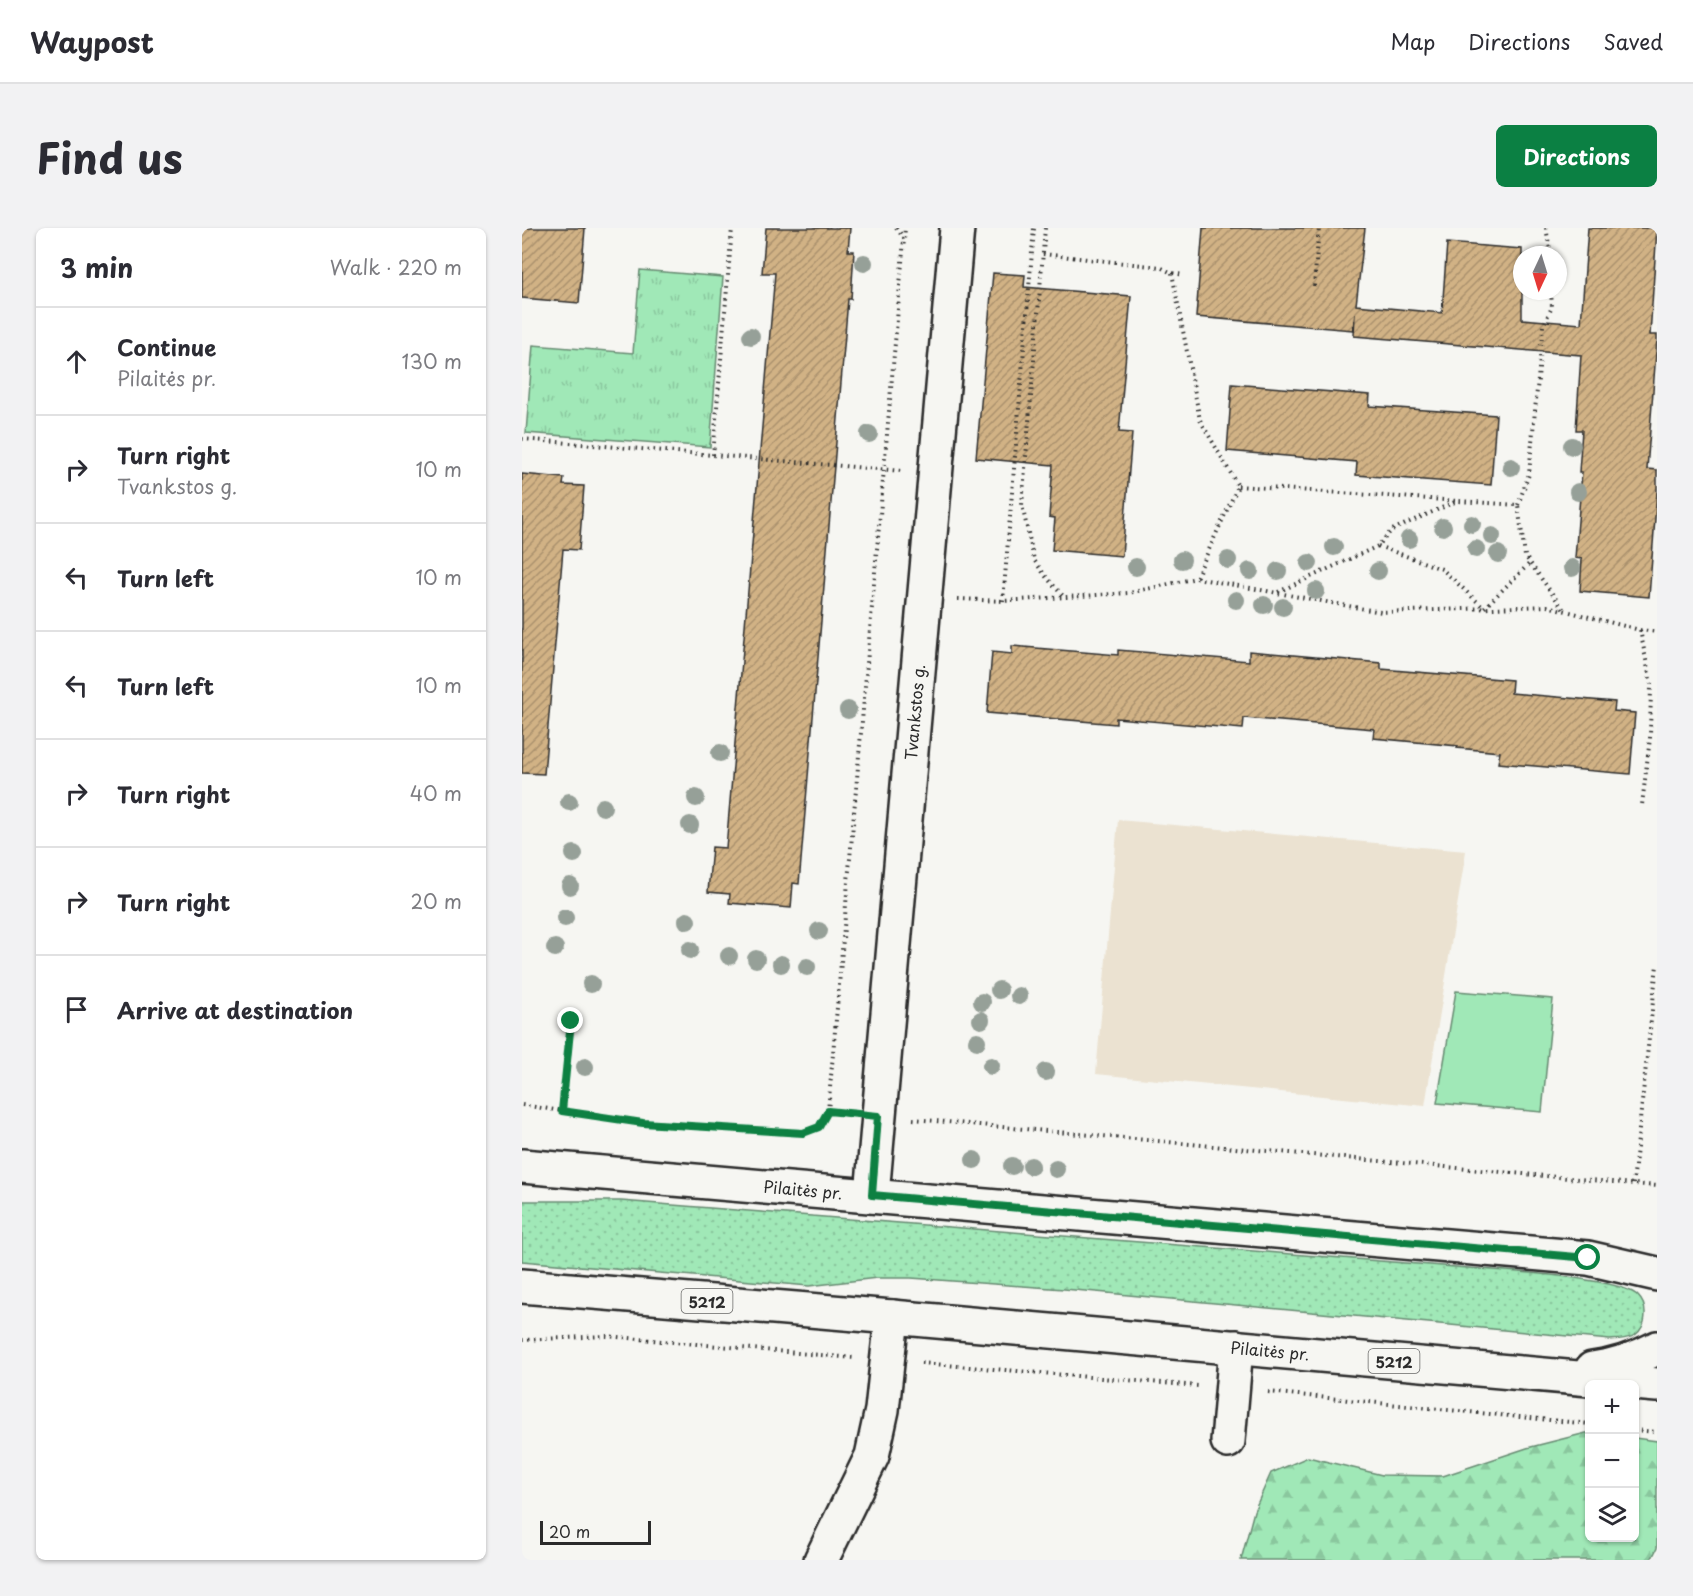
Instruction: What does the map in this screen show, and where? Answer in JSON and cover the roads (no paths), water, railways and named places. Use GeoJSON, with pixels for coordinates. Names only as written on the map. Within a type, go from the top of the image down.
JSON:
{"type":"FeatureCollection","features":[{"type":"Feature","properties":{"kind":"main road","name":"Tvankstos g."},"geometry":{"type":"LineString","coordinates":[[872,1195],[957,228]]}},
{"type":"Feature","properties":{"kind":"main road","name":"Pilaitės pr."},"geometry":{"type":"LineString","coordinates":[[522,1166],[1588,1258],[1657,1274]]}},
{"type":"Feature","properties":{"kind":"main road","name":"Pilaitės pr."},"geometry":{"type":"LineString","coordinates":[[522,1286],[1657,1385]]}},
{"type":"Feature","properties":{"kind":"main road"},"geometry":{"type":"LineString","coordinates":[[821,1560],[872,1456],[882,1410],[892,1317]]}},
{"type":"Feature","properties":{"kind":"main road"},"geometry":{"type":"LineString","coordinates":[[1228,1441],[1236,1347]]}},
{"type":"Feature","properties":{"kind":"main road","name":"Pilaitės pr."},"geometry":{"type":"LineString","coordinates":[[1551,1375],[1607,1367],[1640,1358],[1657,1348]]}}]}
